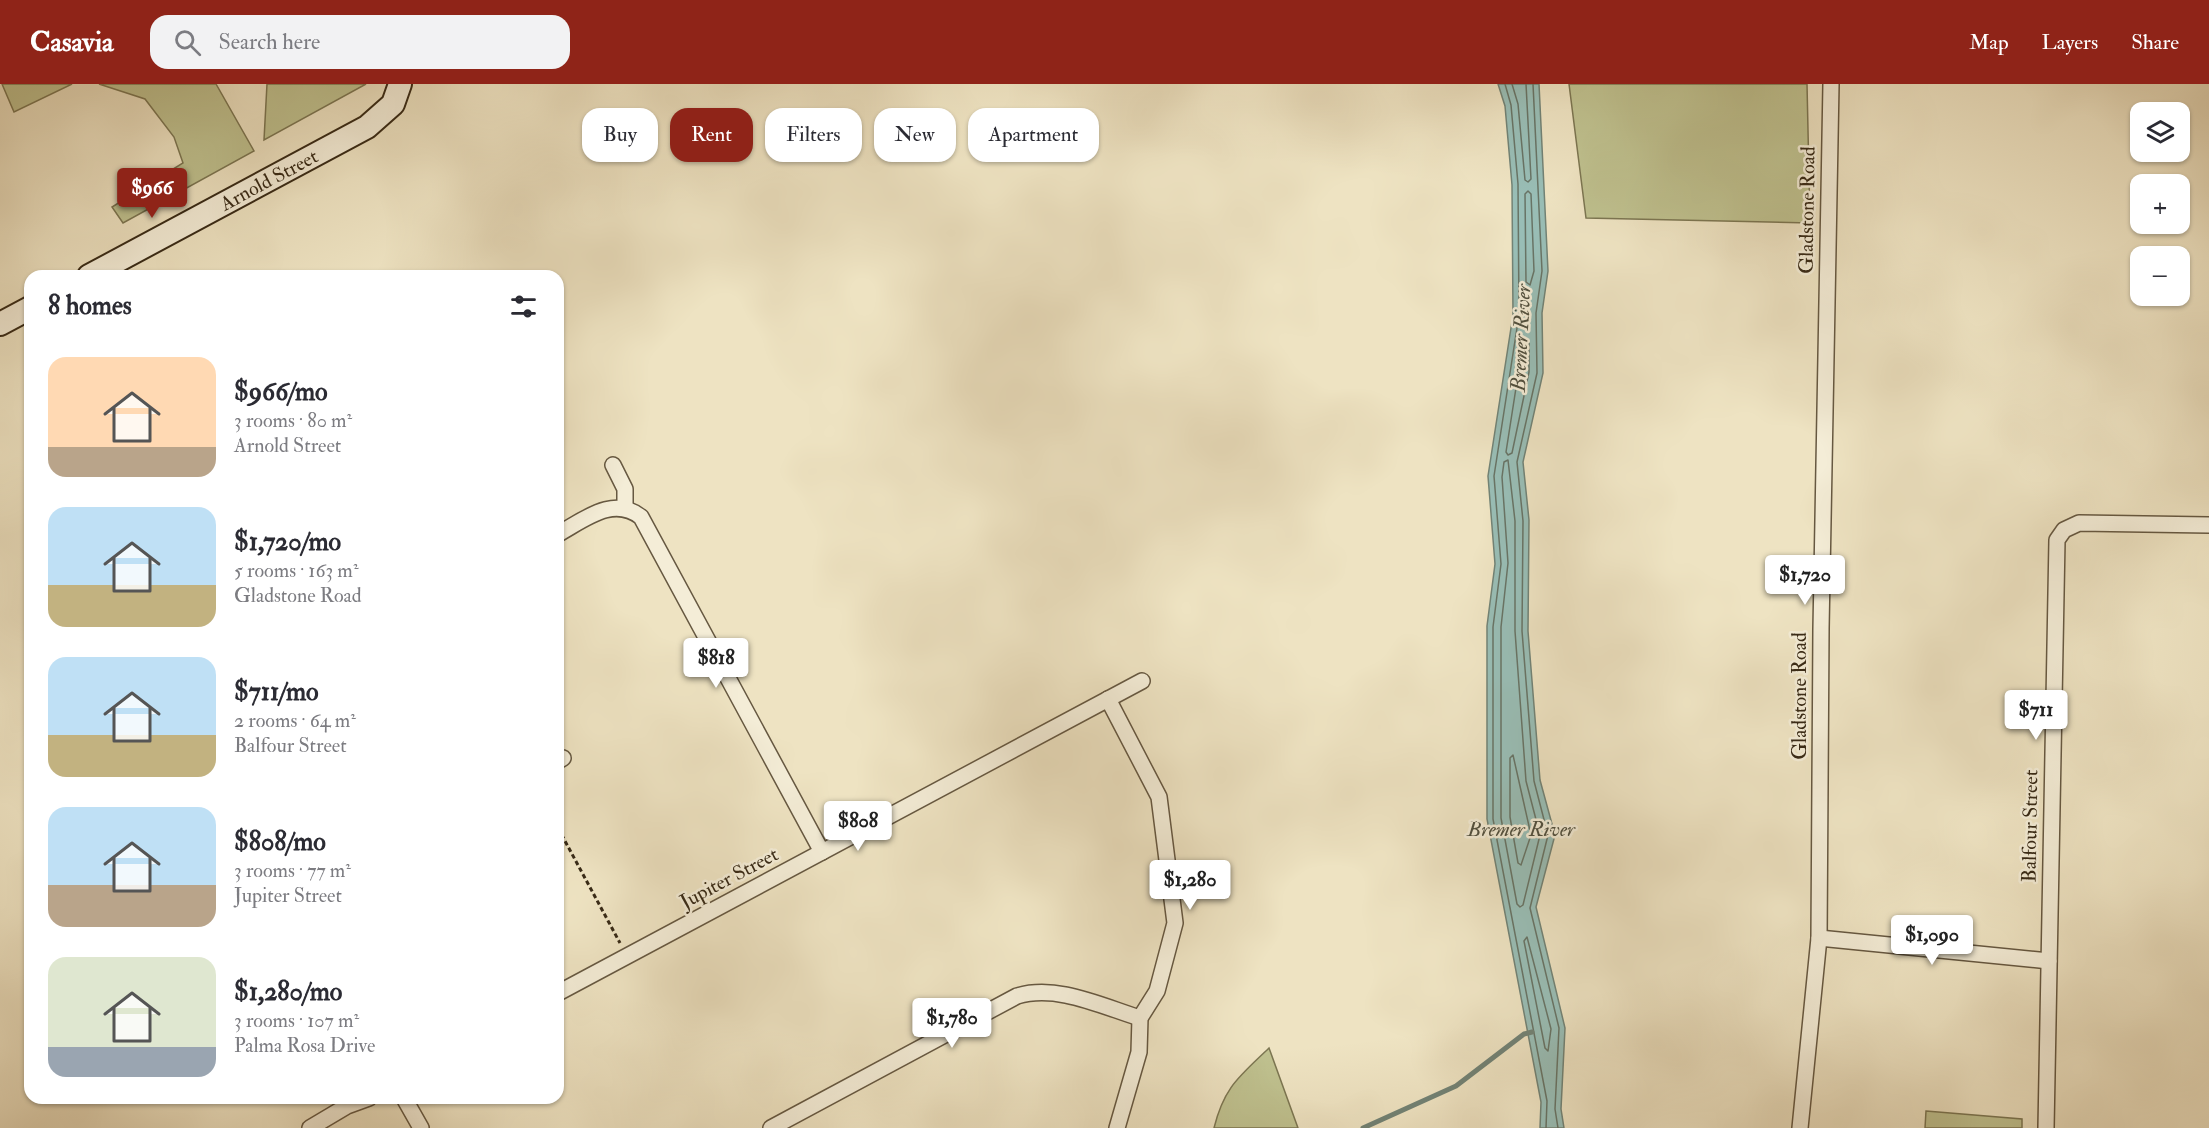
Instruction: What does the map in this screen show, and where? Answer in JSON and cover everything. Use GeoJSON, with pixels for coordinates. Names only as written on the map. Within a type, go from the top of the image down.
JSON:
{"type":"FeatureCollection","features":[{"type":"Feature","properties":{"kind":"main road","name":"Arnold Street"},"geometry":{"type":"LineString","coordinates":[[106,270],[367,127],[393,104],[400,84]]}},
{"type":"Feature","properties":{"kind":"main road"},"geometry":{"type":"LineString","coordinates":[[0,324],[24,311]]}},
{"type":"Feature","properties":{"kind":"street","name":"Gladstone Road"},"geometry":{"type":"LineString","coordinates":[[1800,1128],[1819,938],[1821,629],[1830,84]]}},
{"type":"Feature","properties":{"kind":"street"},"geometry":{"type":"LineString","coordinates":[[613,465],[625,489],[625,508]]}},
{"type":"Feature","properties":{"kind":"street"},"geometry":{"type":"LineString","coordinates":[[564,531],[603,510],[625,508],[641,517],[822,852]]}},
{"type":"Feature","properties":{"kind":"street","name":"Balfour Street"},"geometry":{"type":"LineString","coordinates":[[2046,1128],[2057,540],[2064,530],[2079,523],[2209,525]]}},
{"type":"Feature","properties":{"kind":"street","name":"Jupiter Street"},"geometry":{"type":"LineString","coordinates":[[564,990],[1142,681]]}},
{"type":"Feature","properties":{"kind":"street"},"geometry":{"type":"LineString","coordinates":[[1108,699],[1159,797],[1174,923],[1171,947],[1157,991],[1140,1018],[1139,1052],[1116,1128]]}},
{"type":"Feature","properties":{"kind":"street"},"geometry":{"type":"LineString","coordinates":[[1819,938],[2049,961]]}},
{"type":"Feature","properties":{"kind":"street"},"geometry":{"type":"LineString","coordinates":[[771,1128],[1006,1001],[1028,992],[1054,993],[1140,1018]]}},
{"type":"Feature","properties":{"kind":"street"},"geometry":{"type":"LineString","coordinates":[[310,1128],[352,1104]]}},
{"type":"Feature","properties":{"kind":"street"},"geometry":{"type":"LineString","coordinates":[[407,1104],[421,1128]]}},
{"type":"Feature","properties":{"kind":"path"},"geometry":{"type":"LineString","coordinates":[[564,839],[627,957]]}},
{"type":"Feature","properties":{"kind":"green space"},"geometry":{"type":"Polygon","coordinates":[[[2,84],[72,84],[14,112],[2,84]]]}},
{"type":"Feature","properties":{"kind":"green space"},"geometry":{"type":"Polygon","coordinates":[[[99,84],[216,84],[254,151],[123,223],[112,207],[183,163],[174,137],[145,99],[99,84]]]}},
{"type":"Feature","properties":{"kind":"green space"},"geometry":{"type":"Polygon","coordinates":[[[267,84],[366,84],[264,140],[267,84]]]}},
{"type":"Feature","properties":{"kind":"green space"},"geometry":{"type":"Polygon","coordinates":[[[1569,84],[1807,84],[1810,223],[1586,218],[1569,84]]]}},
{"type":"Feature","properties":{"kind":"green space"},"geometry":{"type":"Polygon","coordinates":[[[1269,1048],[1298,1128],[1214,1128],[1228,1092],[1241,1075],[1269,1048]]]}},
{"type":"Feature","properties":{"kind":"green space"},"geometry":{"type":"Polygon","coordinates":[[[1926,1111],[2022,1119],[2022,1128],[1925,1128],[1926,1111]]]}},
{"type":"Feature","properties":{"kind":"water","name":"Bremer River"},"geometry":{"type":"Polygon","coordinates":[[[1498,84],[1539,84],[1548,271],[1542,313],[1543,373],[1523,462],[1529,520],[1528,631],[1540,780],[1555,835],[1536,907],[1565,1028],[1561,1109],[1564,1128],[1540,1128],[1541,1102],[1487,819],[1487,626],[1495,564],[1488,476],[1513,315],[1512,185],[1505,106],[1498,84]]]}},
{"type":"Feature","properties":{"kind":"waterway"},"geometry":{"type":"LineString","coordinates":[[1363,1128],[1456,1086],[1524,1034],[1532,1032]]}}]}
